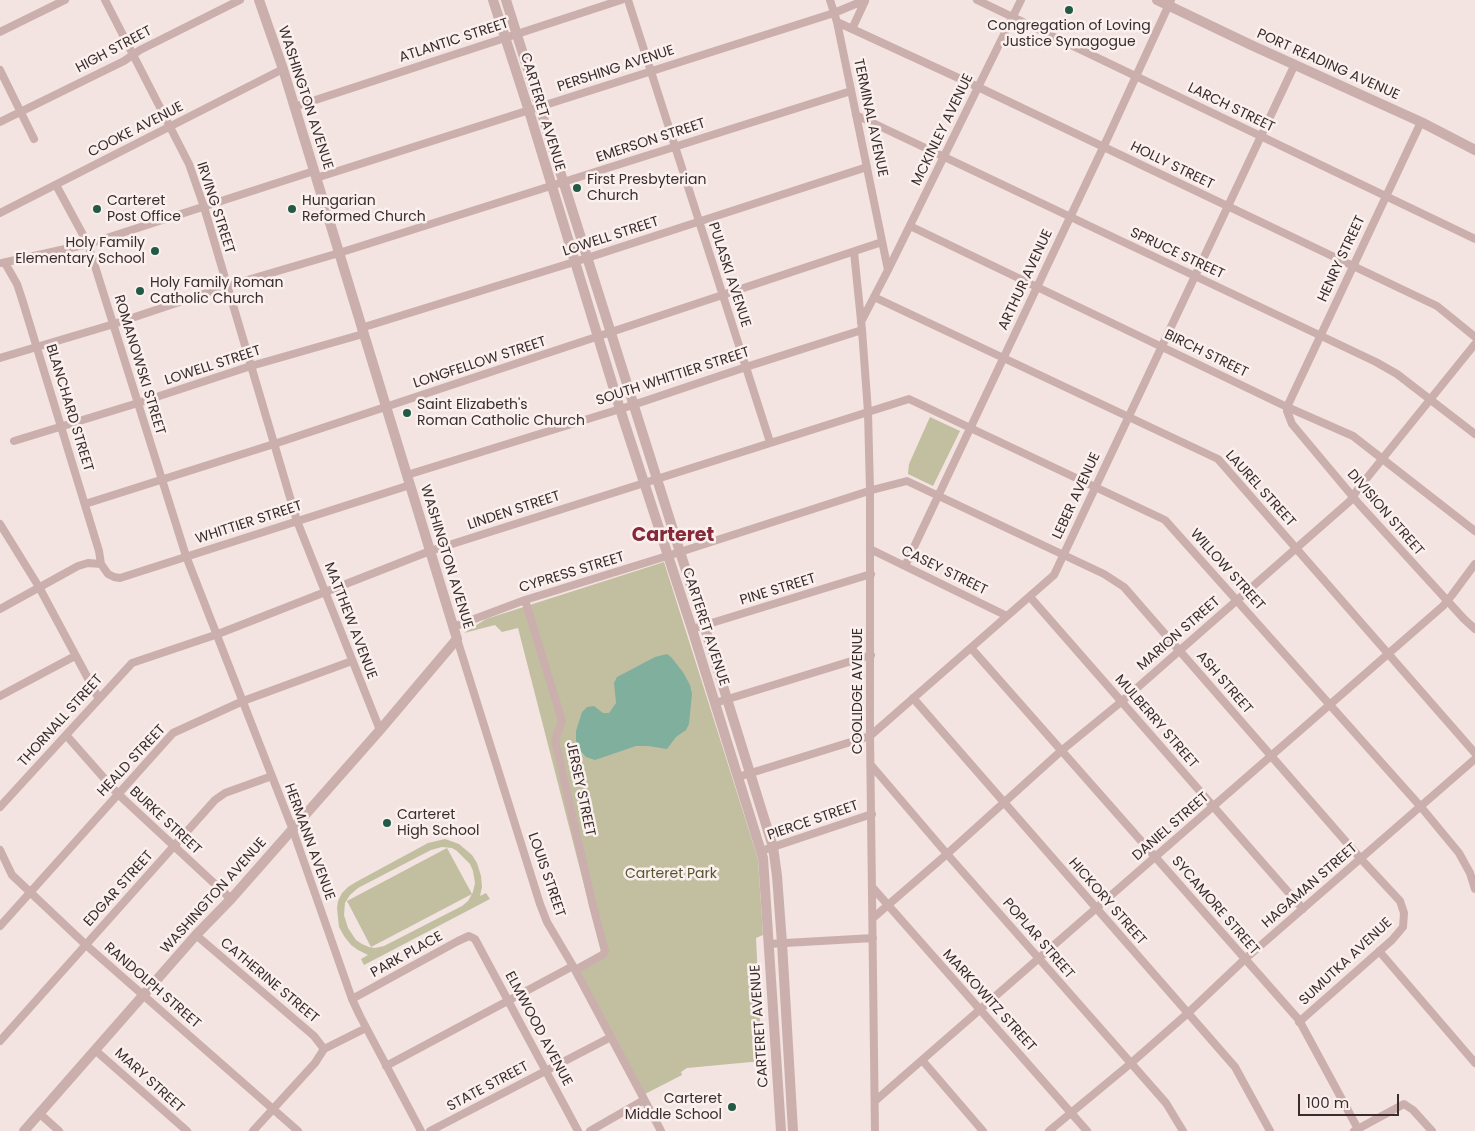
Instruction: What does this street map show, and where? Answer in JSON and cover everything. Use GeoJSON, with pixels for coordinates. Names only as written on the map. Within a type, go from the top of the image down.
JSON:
{"type":"FeatureCollection","features":[{"type":"Feature","properties":{"kind":"street"},"geometry":{"type":"LineString","coordinates":[[0,32],[66,0]]}},
{"type":"Feature","properties":{"kind":"street","name":"IRVING STREET"},"geometry":{"type":"LineString","coordinates":[[105,0],[188,164],[204,208],[297,521]]}},
{"type":"Feature","properties":{"kind":"street","name":"HIGH STREET"},"geometry":{"type":"LineString","coordinates":[[0,122],[240,0]]}},
{"type":"Feature","properties":{"kind":"street","name":"WASHINGTON AVENUE"},"geometry":{"type":"LineString","coordinates":[[24,1131],[380,730],[457,639],[283,69],[259,0]]}},
{"type":"Feature","properties":{"kind":"street","name":"CARTERET AVENUE"},"geometry":{"type":"LineString","coordinates":[[493,0],[620,409],[762,851],[781,1131]]}},
{"type":"Feature","properties":{"kind":"street","name":"CARTERET AVENUE"},"geometry":{"type":"LineString","coordinates":[[506,0],[773,848],[782,943],[793,1131]]}},
{"type":"Feature","properties":{"kind":"street","name":"ATLANTIC STREET"},"geometry":{"type":"LineString","coordinates":[[294,107],[621,0]]}},
{"type":"Feature","properties":{"kind":"street","name":"PULASKI AVENUE"},"geometry":{"type":"LineString","coordinates":[[628,0],[770,442]]}},
{"type":"Feature","properties":{"kind":"street","name":"TERMINAL AVENUE"},"geometry":{"type":"LineString","coordinates":[[830,0],[837,22],[882,242]]}},
{"type":"Feature","properties":{"kind":"street","name":"PERSHING AVENUE"},"geometry":{"type":"LineString","coordinates":[[2,263],[88,244],[529,111],[834,13],[865,0]]}},
{"type":"Feature","properties":{"kind":"street","name":"PERSHING AVENUE"},"geometry":{"type":"LineString","coordinates":[[852,29],[865,0]]}},
{"type":"Feature","properties":{"kind":"street","name":"LARCH STREET"},"geometry":{"type":"LineString","coordinates":[[976,0],[1475,239]]}},
{"type":"Feature","properties":{"kind":"street","name":"MCKINLEY AVENUE"},"geometry":{"type":"LineString","coordinates":[[862,326],[874,297],[1021,0]]}},
{"type":"Feature","properties":{"kind":"street","name":"PORT READING AVENUE"},"geometry":{"type":"LineString","coordinates":[[1157,0],[1170,3],[1244,42],[1421,122],[1475,150]]}},
{"type":"Feature","properties":{"kind":"street","name":"ARTHUR AVENUE"},"geometry":{"type":"LineString","coordinates":[[904,566],[1170,3]]}},
{"type":"Feature","properties":{"kind":"street","name":"HOLLY STREET"},"geometry":{"type":"LineString","coordinates":[[837,22],[978,87],[1437,306],[1475,338]]}},
{"type":"Feature","properties":{"kind":"street","name":"LEBER AVENUE"},"geometry":{"type":"LineString","coordinates":[[870,736],[1054,575],[1295,64]]}},
{"type":"Feature","properties":{"kind":"street","name":"COOKE AVENUE"},"geometry":{"type":"LineString","coordinates":[[0,213],[283,69]]}},
{"type":"Feature","properties":{"kind":"street"},"geometry":{"type":"LineString","coordinates":[[0,70],[34,140]]}},
{"type":"Feature","properties":{"kind":"street","name":"EMERSON STREET"},"geometry":{"type":"LineString","coordinates":[[0,358],[114,324],[227,286],[339,253],[851,91]]}},
{"type":"Feature","properties":{"kind":"street","name":"SPRUCE STREET"},"geometry":{"type":"LineString","coordinates":[[856,115],[1376,362],[1397,374],[1475,434]]}},
{"type":"Feature","properties":{"kind":"street","name":"HENRY STREET"},"geometry":{"type":"LineString","coordinates":[[1287,407],[1421,122]]}},
{"type":"Feature","properties":{"kind":"street","name":"LOWELL STREET"},"geometry":{"type":"LineString","coordinates":[[14,441],[362,331],[867,166]]}},
{"type":"Feature","properties":{"kind":"street","name":"ROMANOWSKI STREET"},"geometry":{"type":"LineString","coordinates":[[56,185],[88,244],[186,556]]}},
{"type":"Feature","properties":{"kind":"street","name":"BIRCH STREET"},"geometry":{"type":"LineString","coordinates":[[910,226],[1037,285],[1287,407],[1353,436],[1475,531]]}},
{"type":"Feature","properties":{"kind":"street"},"geometry":{"type":"LineString","coordinates":[[882,242],[888,270]]}},
{"type":"Feature","properties":{"kind":"street","name":"LONGFELLOW STREET"},"geometry":{"type":"LineString","coordinates":[[85,504],[274,444],[882,242]]}},
{"type":"Feature","properties":{"kind":"street","name":"COOLIDGE AVENUE"},"geometry":{"type":"LineString","coordinates":[[854,252],[862,326],[868,412],[870,490],[870,736],[875,1131]]}},
{"type":"Feature","properties":{"kind":"street","name":"BLANCHARD STREET"},"geometry":{"type":"LineString","coordinates":[[2,263],[22,299],[62,426],[99,551],[101,564]]}},
{"type":"Feature","properties":{"kind":"street","name":"LAUREL STREET"},"geometry":{"type":"LineString","coordinates":[[874,297],[1218,459],[1475,753]]}},
{"type":"Feature","properties":{"kind":"street","name":"SOUTH WHITTIER STREET"},"geometry":{"type":"LineString","coordinates":[[408,480],[746,367],[862,326]]}},
{"type":"Feature","properties":{"kind":"street","name":"MARION STREET"},"geometry":{"type":"LineString","coordinates":[[873,918],[1061,751],[1180,651],[1350,501],[1475,344]]}},
{"type":"Feature","properties":{"kind":"street","name":"WILLOW STREET"},"geometry":{"type":"LineString","coordinates":[[868,412],[911,399],[1165,520],[1472,868],[1475,889]]}},
{"type":"Feature","properties":{"kind":"street","name":"DIVISION STREET"},"geometry":{"type":"LineString","coordinates":[[1287,407],[1292,424],[1446,601],[1475,629]]}},
{"type":"Feature","properties":{"kind":"street","name":"LINDEN STREET"},"geometry":{"type":"LineString","coordinates":[[121,675],[132,662],[216,633],[218,634],[430,551],[868,412]]}},
{"type":"Feature","properties":{"kind":"street","name":"WHITTIER STREET"},"geometry":{"type":"LineString","coordinates":[[101,564],[108,574],[120,578],[297,521],[408,480]]}},
{"type":"Feature","properties":{"kind":"street","name":"ASH STREET"},"geometry":{"type":"LineString","coordinates":[[870,490],[907,481],[1104,574],[1124,587],[1400,900],[1404,918]]}},
{"type":"Feature","properties":{"kind":"street","name":"CYPRESS STREET"},"geometry":{"type":"LineString","coordinates":[[453,627],[525,600],[668,556],[870,490]]}},
{"type":"Feature","properties":{"kind":"street","name":"MATTHEW AVENUE"},"geometry":{"type":"LineString","coordinates":[[297,521],[380,730]]}},
{"type":"Feature","properties":{"kind":"street"},"geometry":{"type":"LineString","coordinates":[[0,524],[39,587],[99,699]]}},
{"type":"Feature","properties":{"kind":"street","name":"CASEY STREET"},"geometry":{"type":"LineString","coordinates":[[870,549],[1007,616]]}},
{"type":"Feature","properties":{"kind":"street","name":"HERMANN AVENUE"},"geometry":{"type":"LineString","coordinates":[[186,556],[292,829],[352,999],[421,1131]]}},
{"type":"Feature","properties":{"kind":"street"},"geometry":{"type":"LineString","coordinates":[[0,609],[78,566],[88,563],[101,564]]}},
{"type":"Feature","properties":{"kind":"street","name":"DANIEL STREET"},"geometry":{"type":"LineString","coordinates":[[875,1101],[1387,654],[1446,601],[1475,564]]}},
{"type":"Feature","properties":{"kind":"street","name":"PINE STREET"},"geometry":{"type":"LineString","coordinates":[[692,629],[871,574]]}},
{"type":"Feature","properties":{"kind":"street","name":"MULBERRY STREET"},"geometry":{"type":"LineString","coordinates":[[1030,597],[1302,909]]}},
{"type":"Feature","properties":{"kind":"street","name":"JERSEY STREET"},"geometry":{"type":"LineString","coordinates":[[386,1066],[605,953],[555,740],[562,721],[525,600]]}},
{"type":"Feature","properties":{"kind":"street","name":"LOUIS STREET"},"geometry":{"type":"LineString","coordinates":[[457,639],[547,922],[574,968],[661,1131]]}},
{"type":"Feature","properties":{"kind":"street","name":"SYCAMORE STREET"},"geometry":{"type":"LineString","coordinates":[[971,648],[1300,1022],[1356,1130]]}},
{"type":"Feature","properties":{"kind":"street"},"geometry":{"type":"LineString","coordinates":[[715,702],[871,655]]}},
{"type":"Feature","properties":{"kind":"street"},"geometry":{"type":"LineString","coordinates":[[0,696],[75,656]]}},
{"type":"Feature","properties":{"kind":"street","name":"HEALD STREET"},"geometry":{"type":"LineString","coordinates":[[0,926],[173,733],[243,701],[352,661]]}},
{"type":"Feature","properties":{"kind":"street","name":"THORNALL STREET"},"geometry":{"type":"LineString","coordinates":[[0,807],[121,675]]}},
{"type":"Feature","properties":{"kind":"street","name":"HICKORY STREET"},"geometry":{"type":"LineString","coordinates":[[913,698],[1235,1068],[1270,1131]]}},
{"type":"Feature","properties":{"kind":"street","name":"BURKE STREET"},"geometry":{"type":"LineString","coordinates":[[66,735],[118,794],[230,899]]}},
{"type":"Feature","properties":{"kind":"street"},"geometry":{"type":"LineString","coordinates":[[738,777],[870,736]]}},
{"type":"Feature","properties":{"kind":"street","name":"HAGAMAN STREET"},"geometry":{"type":"LineString","coordinates":[[1049,1131],[1130,1064],[1245,959],[1475,759]]}},
{"type":"Feature","properties":{"kind":"street","name":"POPLAR STREET"},"geometry":{"type":"LineString","coordinates":[[871,765],[1038,959],[1166,1103],[1183,1131]]}},
{"type":"Feature","properties":{"kind":"street","name":"EDGAR STREET"},"geometry":{"type":"LineString","coordinates":[[0,1040],[215,800],[225,793],[272,776]]}},
{"type":"Feature","properties":{"kind":"street","name":"PIERCE STREET"},"geometry":{"type":"LineString","coordinates":[[762,851],[872,814]]}},
{"type":"Feature","properties":{"kind":"street","name":"RANDOLPH STREET"},"geometry":{"type":"LineString","coordinates":[[0,850],[12,874],[86,945],[298,1131]]}},
{"type":"Feature","properties":{"kind":"street","name":"MARKOWITZ STREET"},"geometry":{"type":"LineString","coordinates":[[873,888],[1088,1131]]}},
{"type":"Feature","properties":{"kind":"street","name":"SUMUTKA AVENUE"},"geometry":{"type":"LineString","coordinates":[[1300,1022],[1392,940],[1403,927],[1404,918]]}},
{"type":"Feature","properties":{"kind":"street","name":"CATHERINE STREET"},"geometry":{"type":"LineString","coordinates":[[196,935],[314,1036],[324,1049]]}},
{"type":"Feature","properties":{"kind":"street","name":"PARK PLACE"},"geometry":{"type":"LineString","coordinates":[[352,999],[458,941],[469,936],[475,939]]}},
{"type":"Feature","properties":{"kind":"street"},"geometry":{"type":"LineString","coordinates":[[768,944],[873,938]]}},
{"type":"Feature","properties":{"kind":"street","name":"ELMWOOD AVENUE"},"geometry":{"type":"LineString","coordinates":[[475,939],[578,1131]]}},
{"type":"Feature","properties":{"kind":"street"},"geometry":{"type":"LineString","coordinates":[[1379,952],[1475,1063]]}},
{"type":"Feature","properties":{"kind":"street"},"geometry":{"type":"LineString","coordinates":[[773,1021],[786,1019]]}},
{"type":"Feature","properties":{"kind":"street"},"geometry":{"type":"LineString","coordinates":[[253,1131],[315,1063],[324,1049],[366,1028]]}},
{"type":"Feature","properties":{"kind":"street","name":"STATE STREET"},"geometry":{"type":"LineString","coordinates":[[430,1131],[610,1037]]}},
{"type":"Feature","properties":{"kind":"street","name":"MARY STREET"},"geometry":{"type":"LineString","coordinates":[[95,1050],[187,1131]]}},
{"type":"Feature","properties":{"kind":"street"},"geometry":{"type":"LineString","coordinates":[[922,1060],[983,1131]]}},
{"type":"Feature","properties":{"kind":"street"},"geometry":{"type":"LineString","coordinates":[[590,1131],[644,1100]]}},
{"type":"Feature","properties":{"kind":"street"},"geometry":{"type":"LineString","coordinates":[[1356,1130],[1404,1104],[1413,1110],[1432,1131]]}},
{"type":"Feature","properties":{"kind":"street"},"geometry":{"type":"LineString","coordinates":[[40,1113],[58,1131]]}},
{"type":"Feature","properties":{"kind":"green space"},"geometry":{"type":"Polygon","coordinates":[[[930,417],[960,431],[933,486],[908,474],[909,464],[930,417]]]}},
{"type":"Feature","properties":{"kind":"green space","name":"Carteret Park"},"geometry":{"type":"Polygon","coordinates":[[[664,562],[758,859],[763,935],[756,938],[762,1061],[687,1068],[681,1072],[682,1075],[643,1095],[573,967],[601,951],[518,628],[502,632],[495,625],[464,633],[486,619],[664,562]]]}},
{"type":"Feature","properties":{"kind":"green space"},"geometry":{"type":"Polygon","coordinates":[[[445,839],[459,844],[472,855],[481,876],[482,887],[480,896],[486,893],[490,899],[364,965],[361,959],[368,955],[351,945],[339,927],[337,908],[342,893],[356,882],[428,843],[445,839]],[[442,847],[431,850],[358,888],[350,895],[345,903],[344,915],[348,928],[356,940],[369,947],[384,946],[462,906],[468,901],[475,883],[473,871],[470,864],[452,848],[442,847]]]}},
{"type":"Feature","properties":{"kind":"green space"},"geometry":{"type":"Polygon","coordinates":[[[447,848],[472,894],[371,947],[347,901],[447,848]]]}},
{"type":"Feature","properties":{"kind":"shaded area"},"geometry":{"type":"Polygon","coordinates":[[[667,654],[683,672],[690,685],[692,694],[689,724],[686,730],[676,737],[667,749],[636,746],[595,760],[586,757],[578,748],[576,742],[576,731],[582,712],[587,707],[594,706],[603,713],[609,713],[616,703],[614,683],[617,677],[655,657],[667,654]]]}},
{"type":"Feature","properties":{"kind":"place","name":"Congregation of Loving Justice Synagogue"},"geometry":{"type":"Point","coordinates":[1069,10]}},
{"type":"Feature","properties":{"kind":"place","name":"First Presbyterian Church"},"geometry":{"type":"Point","coordinates":[577,188]}},
{"type":"Feature","properties":{"kind":"place","name":"Carteret Post Office"},"geometry":{"type":"Point","coordinates":[97,209]}},
{"type":"Feature","properties":{"kind":"place","name":"Hungarian Reformed Church"},"geometry":{"type":"Point","coordinates":[292,209]}},
{"type":"Feature","properties":{"kind":"place","name":"Holy Family Elementary School"},"geometry":{"type":"Point","coordinates":[155,251]}},
{"type":"Feature","properties":{"kind":"place","name":"Holy Family Roman Catholic Church"},"geometry":{"type":"Point","coordinates":[140,291]}},
{"type":"Feature","properties":{"kind":"place","name":"Saint Elizabeth's Roman Catholic Church"},"geometry":{"type":"Point","coordinates":[407,413]}},
{"type":"Feature","properties":{"kind":"place","name":"Carteret High School"},"geometry":{"type":"Point","coordinates":[387,823]}},
{"type":"Feature","properties":{"kind":"place","name":"Carteret Middle School"},"geometry":{"type":"Point","coordinates":[732,1107]}},
{"type":"Feature","properties":{"kind":"district","name":"Carteret"},"geometry":{"type":"Point","coordinates":[673,536]}}]}
